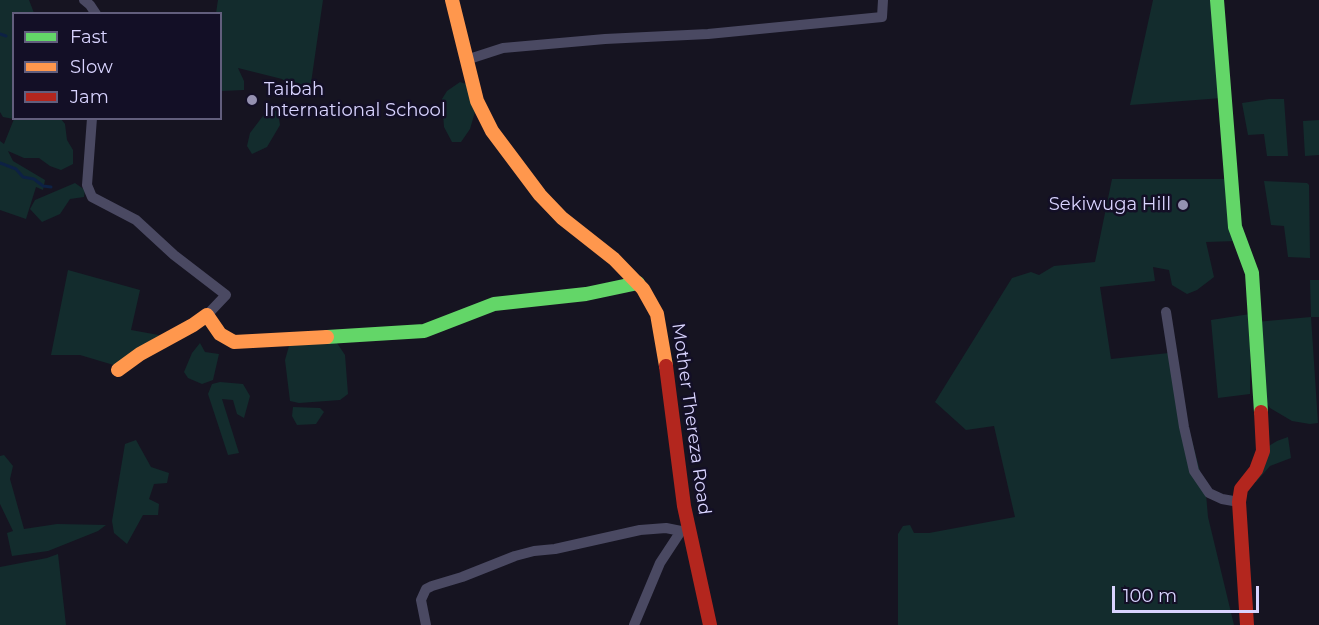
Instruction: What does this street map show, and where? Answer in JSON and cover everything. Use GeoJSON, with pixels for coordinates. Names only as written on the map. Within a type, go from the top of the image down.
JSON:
{"type":"FeatureCollection","features":[{"type":"Feature","properties":{"kind":"street"},"geometry":{"type":"LineString","coordinates":[[84,0],[95,12]]}},
{"type":"Feature","properties":{"kind":"street","name":"Mother Thereza Road"},"geometry":{"type":"LineString","coordinates":[[452,0],[481,110],[492,131],[522,173],[562,218],[614,259],[638,283],[651,302],[661,329],[685,531],[710,625]]}},
{"type":"Feature","properties":{"kind":"street"},"geometry":{"type":"LineString","coordinates":[[466,60],[503,48],[605,39],[708,34],[882,17],[883,0]]}},
{"type":"Feature","properties":{"kind":"street"},"geometry":{"type":"LineString","coordinates":[[1217,0],[1235,227],[1252,273],[1263,451],[1256,470],[1241,489],[1239,502],[1247,625]]}},
{"type":"Feature","properties":{"kind":"street"},"geometry":{"type":"LineString","coordinates":[[92,120],[87,185],[92,197],[136,220],[174,255],[226,295],[193,326],[140,354],[118,370]]}},
{"type":"Feature","properties":{"kind":"street"},"geometry":{"type":"LineString","coordinates":[[207,315],[220,334],[234,342],[410,333],[424,331],[494,304],[586,294],[638,283]]}},
{"type":"Feature","properties":{"kind":"street"},"geometry":{"type":"LineString","coordinates":[[1167,312],[1184,427],[1194,471],[1209,493],[1222,499],[1239,502]]}},
{"type":"Feature","properties":{"kind":"street"},"geometry":{"type":"LineString","coordinates":[[426,625],[421,600],[426,589],[432,586],[534,551],[555,549],[652,528],[685,531]]}},
{"type":"Feature","properties":{"kind":"street"},"geometry":{"type":"LineString","coordinates":[[634,625],[660,563],[685,531]]}},
{"type":"Feature","properties":{"kind":"green space"},"geometry":{"type":"Polygon","coordinates":[[[0,0],[29,0],[34,12],[12,12],[12,119],[3,117],[0,112],[0,0]]]}},
{"type":"Feature","properties":{"kind":"green space"},"geometry":{"type":"Polygon","coordinates":[[[218,0],[323,0],[310,90],[291,85],[282,79],[238,68],[244,81],[244,90],[222,91],[222,12],[216,12],[218,0]]]}},
{"type":"Feature","properties":{"kind":"green space"},"geometry":{"type":"Polygon","coordinates":[[[1153,0],[1212,0],[1222,98],[1130,105],[1153,0]]]}},
{"type":"Feature","properties":{"kind":"green space"},"geometry":{"type":"Polygon","coordinates":[[[460,82],[466,84],[475,112],[470,129],[461,142],[452,142],[444,127],[442,99],[447,91],[460,82]]]}},
{"type":"Feature","properties":{"kind":"green space"},"geometry":{"type":"Polygon","coordinates":[[[1284,99],[1288,156],[1267,156],[1264,134],[1248,135],[1242,103],[1284,99]]]}},
{"type":"Feature","properties":{"kind":"green space"},"geometry":{"type":"Polygon","coordinates":[[[269,108],[278,112],[280,125],[267,147],[252,154],[247,146],[250,133],[269,108]]]}},
{"type":"Feature","properties":{"kind":"green space"},"geometry":{"type":"Polygon","coordinates":[[[14,120],[62,120],[65,124],[67,140],[73,150],[73,164],[61,170],[39,158],[24,158],[8,151],[13,161],[45,180],[43,190],[36,187],[26,219],[0,210],[0,141],[4,144],[14,120]]]}},
{"type":"Feature","properties":{"kind":"green space"},"geometry":{"type":"Polygon","coordinates":[[[1319,120],[1319,155],[1305,156],[1303,121],[1319,120]]]}},
{"type":"Feature","properties":{"kind":"green space"},"geometry":{"type":"Polygon","coordinates":[[[1112,179],[1225,179],[1236,241],[1206,242],[1214,277],[1197,290],[1187,294],[1172,285],[1169,270],[1153,267],[1155,281],[1100,287],[1111,359],[1169,353],[1206,494],[1208,517],[1234,625],[898,625],[898,534],[903,526],[910,525],[914,533],[929,533],[1015,517],[994,426],[966,430],[935,402],[1012,278],[1031,272],[1039,275],[1054,266],[1095,262],[1112,179]]]}},
{"type":"Feature","properties":{"kind":"green space"},"geometry":{"type":"Polygon","coordinates":[[[1264,181],[1307,183],[1309,185],[1310,258],[1288,257],[1284,226],[1271,225],[1264,181]]]}},
{"type":"Feature","properties":{"kind":"green space"},"geometry":{"type":"Polygon","coordinates":[[[75,183],[85,190],[84,197],[70,199],[60,214],[42,222],[30,209],[35,200],[75,183]]]}},
{"type":"Feature","properties":{"kind":"green space"},"geometry":{"type":"Polygon","coordinates":[[[68,270],[140,290],[131,330],[164,336],[117,366],[80,355],[51,355],[68,270]]]}},
{"type":"Feature","properties":{"kind":"green space"},"geometry":{"type":"Polygon","coordinates":[[[1310,280],[1319,280],[1319,317],[1311,317],[1310,280]]]}},
{"type":"Feature","properties":{"kind":"green space"},"geometry":{"type":"Polygon","coordinates":[[[1250,314],[1250,394],[1218,398],[1211,320],[1250,314]]]}},
{"type":"Feature","properties":{"kind":"green space"},"geometry":{"type":"Polygon","coordinates":[[[1311,317],[1318,423],[1310,424],[1292,421],[1270,408],[1258,392],[1256,322],[1311,317]]]}},
{"type":"Feature","properties":{"kind":"green space"},"geometry":{"type":"Polygon","coordinates":[[[321,341],[337,343],[345,355],[348,394],[340,400],[299,403],[290,401],[285,360],[289,346],[321,341]]]}},
{"type":"Feature","properties":{"kind":"green space"},"geometry":{"type":"Polygon","coordinates":[[[200,343],[205,352],[219,354],[213,380],[202,384],[188,378],[184,372],[192,353],[200,343]]]}},
{"type":"Feature","properties":{"kind":"green space"},"geometry":{"type":"Polygon","coordinates":[[[220,382],[243,384],[250,396],[244,418],[237,414],[233,400],[222,399],[239,453],[228,455],[208,394],[212,384],[220,382]]]}},
{"type":"Feature","properties":{"kind":"green space"},"geometry":{"type":"Polygon","coordinates":[[[293,407],[320,408],[324,412],[316,424],[297,425],[292,416],[293,407]]]}},
{"type":"Feature","properties":{"kind":"green space"},"geometry":{"type":"Polygon","coordinates":[[[1288,437],[1291,458],[1270,466],[1256,482],[1247,482],[1267,447],[1288,437]]]}},
{"type":"Feature","properties":{"kind":"green space"},"geometry":{"type":"Polygon","coordinates":[[[136,440],[151,467],[169,473],[167,483],[154,484],[149,499],[159,504],[158,515],[143,515],[127,544],[114,533],[112,521],[125,444],[136,440]]]}},
{"type":"Feature","properties":{"kind":"green space"},"geometry":{"type":"Polygon","coordinates":[[[4,455],[13,466],[10,479],[24,529],[57,524],[106,525],[98,531],[48,551],[12,556],[7,533],[13,531],[0,504],[0,456],[4,455]]]}},
{"type":"Feature","properties":{"kind":"green space"},"geometry":{"type":"Polygon","coordinates":[[[58,554],[66,625],[0,625],[0,567],[58,554]]]}},
{"type":"Feature","properties":{"kind":"waterway"},"geometry":{"type":"LineString","coordinates":[[0,34],[6,36]]}},
{"type":"Feature","properties":{"kind":"waterway"},"geometry":{"type":"LineString","coordinates":[[0,163],[16,169],[23,177],[34,179],[43,186],[51,187]]}},
{"type":"Feature","properties":{"kind":"traffic: fast"},"geometry":{"type":"LineString","coordinates":[[1217,0],[1235,227],[1252,273],[1261,412]]}},
{"type":"Feature","properties":{"kind":"traffic: fast"},"geometry":{"type":"LineString","coordinates":[[327,337],[424,331],[494,304],[586,294],[638,283]]}},
{"type":"Feature","properties":{"kind":"traffic: slow"},"geometry":{"type":"LineString","coordinates":[[452,0],[477,101],[492,131],[540,195],[562,218],[614,259],[643,289],[657,314],[666,366]]}},
{"type":"Feature","properties":{"kind":"traffic: slow"},"geometry":{"type":"LineString","coordinates":[[118,370],[140,354],[207,315],[220,334],[234,342],[327,337]]}},
{"type":"Feature","properties":{"kind":"traffic: jam"},"geometry":{"type":"LineString","coordinates":[[666,366],[684,506],[710,625]]}},
{"type":"Feature","properties":{"kind":"traffic: jam"},"geometry":{"type":"LineString","coordinates":[[1247,625],[1239,502],[1241,489],[1256,470],[1263,451],[1261,412]]}},
{"type":"Feature","properties":{"kind":"place","name":"Taibah International School"},"geometry":{"type":"Point","coordinates":[252,100]}},
{"type":"Feature","properties":{"kind":"place","name":"Sekiwuga Hill"},"geometry":{"type":"Point","coordinates":[1183,205]}}]}
